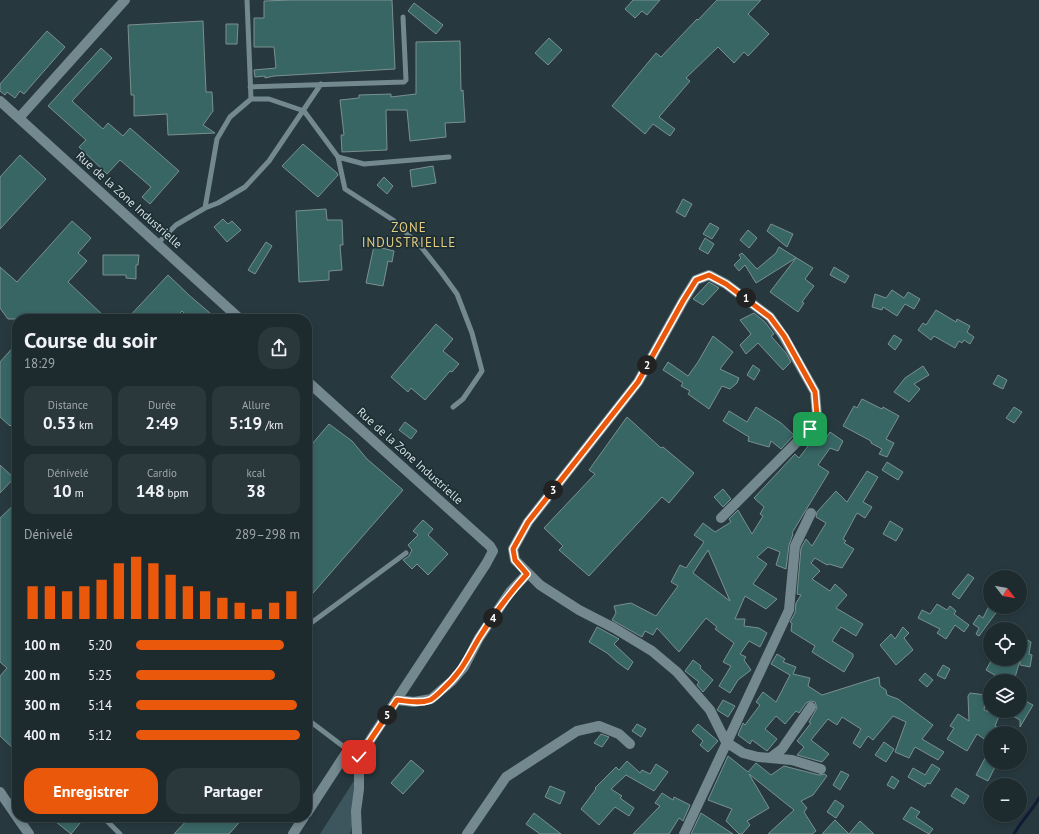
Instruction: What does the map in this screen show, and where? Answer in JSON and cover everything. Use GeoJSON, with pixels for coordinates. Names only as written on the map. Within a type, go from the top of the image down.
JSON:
{"type":"FeatureCollection","features":[{"type":"Feature","properties":{"kind":"street"},"geometry":{"type":"LineString","coordinates":[[19,118],[125,0]]}},
{"type":"Feature","properties":{"kind":"street","name":"Rue de la Zone Industrielle"},"geometry":{"type":"LineString","coordinates":[[0,101],[234,314]]}},
{"type":"Feature","properties":{"kind":"street"},"geometry":{"type":"LineString","coordinates":[[721,518],[810,429],[817,416],[815,392],[784,336],[770,317],[726,284],[709,275],[696,280],[638,382],[528,522],[513,549],[515,560],[527,574],[540,585],[572,606],[652,651],[678,672],[710,710],[726,742],[743,753],[758,757],[792,760],[820,769]]}},
{"type":"Feature","properties":{"kind":"street","name":"Rue de la Zone Industrielle"},"geometry":{"type":"LineString","coordinates":[[312,386],[490,546],[493,551],[397,700]]}},
{"type":"Feature","properties":{"kind":"street"},"geometry":{"type":"LineString","coordinates":[[684,834],[789,610],[796,546],[805,522],[811,513]]}},
{"type":"Feature","properties":{"kind":"street"},"geometry":{"type":"LineString","coordinates":[[357,834],[356,811],[359,789],[359,757],[397,700],[414,702],[431,700],[452,681],[464,667],[479,638],[510,592],[527,574]]}},
{"type":"Feature","properties":{"kind":"street"},"geometry":{"type":"LineString","coordinates":[[770,758],[782,749],[811,707]]}},
{"type":"Feature","properties":{"kind":"street"},"geometry":{"type":"LineString","coordinates":[[467,834],[506,777],[577,731],[599,726],[619,734],[630,744]]}},
{"type":"Feature","properties":{"kind":"street"},"geometry":{"type":"LineString","coordinates":[[312,805],[348,750],[359,757]]}},
{"type":"Feature","properties":{"kind":"street"},"geometry":{"type":"LineString","coordinates":[[0,792],[12,810]]}},
{"type":"Feature","properties":{"kind":"street"},"geometry":{"type":"LineString","coordinates":[[21,822],[29,834]]}},
{"type":"Feature","properties":{"kind":"street"},"geometry":{"type":"LineString","coordinates":[[293,834],[301,822]]}},
{"type":"Feature","properties":{"kind":"lane"},"geometry":{"type":"LineString","coordinates":[[247,0],[251,99]]}},
{"type":"Feature","properties":{"kind":"lane"},"geometry":{"type":"LineString","coordinates":[[250,87],[405,81],[403,17]]}},
{"type":"Feature","properties":{"kind":"lane"},"geometry":{"type":"LineString","coordinates":[[157,244],[176,225],[245,187],[269,161],[321,84]]}},
{"type":"Feature","properties":{"kind":"lane"},"geometry":{"type":"LineString","coordinates":[[206,208],[217,138],[230,117],[251,99],[269,100],[304,111],[338,157],[345,189],[393,220],[422,248],[457,294],[472,333],[482,371],[463,400],[452,406]]}},
{"type":"Feature","properties":{"kind":"lane"},"geometry":{"type":"LineString","coordinates":[[338,157],[364,164],[449,157]]}},
{"type":"Feature","properties":{"kind":"lane"},"geometry":{"type":"LineString","coordinates":[[312,622],[406,554]]}},
{"type":"Feature","properties":{"kind":"lane"},"geometry":{"type":"LineString","coordinates":[[312,723],[348,750]]}},
{"type":"Feature","properties":{"kind":"lane"},"geometry":{"type":"LineString","coordinates":[[108,822],[120,834]]}},
{"type":"Feature","properties":{"kind":"shaded area"},"geometry":{"type":"Polygon","coordinates":[[[366,762],[350,834],[320,834],[366,762]]]}},
{"type":"Feature","properties":{"kind":"building"},"geometry":{"type":"Polygon","coordinates":[[[392,0],[395,69],[274,76],[265,78],[265,76],[255,77],[254,70],[276,68],[274,47],[254,47],[254,18],[264,18],[264,1],[392,0]]]}},
{"type":"Feature","properties":{"kind":"building"},"geometry":{"type":"Polygon","coordinates":[[[633,0],[660,0],[647,15],[642,11],[635,18],[625,9],[633,0]]]}},
{"type":"Feature","properties":{"kind":"building"},"geometry":{"type":"Polygon","coordinates":[[[717,0],[761,0],[748,14],[769,34],[748,56],[744,52],[734,63],[718,47],[686,78],[690,81],[659,117],[675,129],[670,136],[653,124],[645,134],[612,106],[656,53],[661,57],[717,0]]]}},
{"type":"Feature","properties":{"kind":"building"},"geometry":{"type":"Polygon","coordinates":[[[414,3],[443,25],[436,34],[408,11],[414,3]]]}},
{"type":"Feature","properties":{"kind":"building"},"geometry":{"type":"Polygon","coordinates":[[[203,21],[206,92],[212,92],[213,111],[203,125],[215,133],[168,135],[167,114],[134,116],[134,95],[131,95],[128,25],[203,21]]]}},
{"type":"Feature","properties":{"kind":"building"},"geometry":{"type":"Polygon","coordinates":[[[226,24],[238,24],[237,44],[226,44],[226,24]]]}},
{"type":"Feature","properties":{"kind":"building"},"geometry":{"type":"Polygon","coordinates":[[[47,31],[65,47],[24,94],[20,91],[15,98],[7,92],[5,95],[0,91],[0,84],[47,31]]]}},
{"type":"Feature","properties":{"kind":"building"},"geometry":{"type":"Polygon","coordinates":[[[549,38],[562,50],[548,65],[535,53],[549,38]]]}},
{"type":"Feature","properties":{"kind":"building"},"geometry":{"type":"Polygon","coordinates":[[[460,41],[461,91],[463,90],[465,122],[445,123],[446,137],[410,141],[407,110],[386,110],[387,150],[342,152],[341,135],[344,135],[340,100],[359,98],[359,95],[391,94],[391,97],[416,94],[416,42],[460,41]]]}},
{"type":"Feature","properties":{"kind":"building"},"geometry":{"type":"Polygon","coordinates":[[[101,48],[112,58],[72,101],[103,129],[108,123],[123,136],[130,128],[179,171],[150,204],[142,197],[151,187],[120,160],[107,174],[79,147],[86,140],[48,106],[101,48]]]}},
{"type":"Feature","properties":{"kind":"building"},"geometry":{"type":"Polygon","coordinates":[[[303,144],[338,175],[318,197],[282,166],[303,144]]]}},
{"type":"Feature","properties":{"kind":"building"},"geometry":{"type":"Polygon","coordinates":[[[20,155],[46,179],[0,229],[0,177],[20,155]]]}},
{"type":"Feature","properties":{"kind":"building"},"geometry":{"type":"Polygon","coordinates":[[[433,166],[436,183],[412,187],[410,170],[433,166]]]}},
{"type":"Feature","properties":{"kind":"building"},"geometry":{"type":"Polygon","coordinates":[[[384,177],[393,186],[387,194],[377,185],[384,177]]]}},
{"type":"Feature","properties":{"kind":"building"},"geometry":{"type":"Polygon","coordinates":[[[683,199],[692,204],[685,217],[676,212],[683,199]]]}},
{"type":"Feature","properties":{"kind":"building"},"geometry":{"type":"Polygon","coordinates":[[[326,209],[327,220],[342,220],[343,245],[340,245],[342,270],[329,271],[329,280],[299,282],[296,211],[326,209]]]}},
{"type":"Feature","properties":{"kind":"building"},"geometry":{"type":"Polygon","coordinates":[[[223,219],[228,224],[232,221],[241,230],[227,242],[214,227],[223,219]]]}},
{"type":"Feature","properties":{"kind":"building"},"geometry":{"type":"Polygon","coordinates":[[[72,221],[91,238],[78,253],[87,261],[68,282],[102,314],[12,314],[12,319],[8,319],[0,308],[0,267],[17,282],[72,221]]]}},
{"type":"Feature","properties":{"kind":"building"},"geometry":{"type":"Polygon","coordinates":[[[710,223],[719,228],[712,239],[703,234],[710,223]]]}},
{"type":"Feature","properties":{"kind":"building"},"geometry":{"type":"Polygon","coordinates":[[[771,224],[793,234],[787,247],[767,231],[771,224]]]}},
{"type":"Feature","properties":{"kind":"building"},"geometry":{"type":"Polygon","coordinates":[[[748,230],[757,238],[749,248],[740,240],[748,230]]]}},
{"type":"Feature","properties":{"kind":"building"},"geometry":{"type":"Polygon","coordinates":[[[705,238],[714,244],[708,254],[699,249],[705,238]]]}},
{"type":"Feature","properties":{"kind":"building"},"geometry":{"type":"Polygon","coordinates":[[[266,242],[272,246],[255,274],[248,270],[266,242]]]}},
{"type":"Feature","properties":{"kind":"building"},"geometry":{"type":"Polygon","coordinates":[[[374,246],[394,251],[392,262],[388,261],[383,286],[366,283],[374,246]]]}},
{"type":"Feature","properties":{"kind":"building"},"geometry":{"type":"Polygon","coordinates":[[[779,247],[813,268],[805,279],[814,286],[802,302],[804,303],[798,312],[770,292],[796,258],[756,283],[745,265],[739,271],[734,265],[741,258],[739,255],[742,253],[757,269],[776,253],[779,247]]]}},
{"type":"Feature","properties":{"kind":"building"},"geometry":{"type":"Polygon","coordinates":[[[103,255],[139,255],[138,265],[136,265],[136,279],[126,278],[126,275],[103,275],[103,255]]]}},
{"type":"Feature","properties":{"kind":"building"},"geometry":{"type":"Polygon","coordinates":[[[834,267],[849,276],[845,283],[830,275],[834,267]]]}},
{"type":"Feature","properties":{"kind":"building"},"geometry":{"type":"Polygon","coordinates":[[[168,275],[211,314],[185,314],[182,311],[179,314],[132,314],[168,275]]]}},
{"type":"Feature","properties":{"kind":"building"},"geometry":{"type":"Polygon","coordinates":[[[709,282],[719,288],[703,305],[693,299],[709,282]]]}},
{"type":"Feature","properties":{"kind":"building"},"geometry":{"type":"Polygon","coordinates":[[[892,290],[904,298],[908,292],[920,299],[914,309],[905,304],[897,316],[883,307],[882,310],[872,307],[875,294],[886,298],[892,290]]]}},
{"type":"Feature","properties":{"kind":"building"},"geometry":{"type":"Polygon","coordinates":[[[936,310],[956,322],[957,319],[970,326],[967,332],[974,337],[970,344],[964,340],[962,343],[959,341],[955,348],[934,336],[931,340],[918,330],[923,323],[926,325],[936,310]]]}},
{"type":"Feature","properties":{"kind":"building"},"geometry":{"type":"Polygon","coordinates":[[[754,313],[765,322],[774,334],[771,336],[786,353],[791,362],[783,370],[758,343],[746,354],[740,345],[751,334],[740,320],[754,313]]]}},
{"type":"Feature","properties":{"kind":"building"},"geometry":{"type":"Polygon","coordinates":[[[436,324],[453,339],[443,351],[459,364],[452,372],[450,371],[425,400],[411,388],[408,392],[391,377],[436,324]]]}},
{"type":"Feature","properties":{"kind":"building"},"geometry":{"type":"Polygon","coordinates":[[[894,335],[902,340],[895,350],[888,344],[894,335]]]}},
{"type":"Feature","properties":{"kind":"building"},"geometry":{"type":"Polygon","coordinates":[[[713,336],[733,352],[720,369],[739,378],[737,383],[730,389],[722,386],[709,409],[688,394],[690,391],[681,386],[683,383],[663,370],[668,362],[688,376],[713,336]]]}},
{"type":"Feature","properties":{"kind":"building"},"geometry":{"type":"Polygon","coordinates":[[[12,349],[12,424],[10,426],[0,417],[0,362],[12,349]]]}},
{"type":"Feature","properties":{"kind":"building"},"geometry":{"type":"Polygon","coordinates":[[[753,365],[760,370],[754,380],[747,375],[753,365]]]}},
{"type":"Feature","properties":{"kind":"building"},"geometry":{"type":"Polygon","coordinates":[[[923,366],[929,375],[914,384],[920,389],[909,402],[894,392],[905,378],[923,366]]]}},
{"type":"Feature","properties":{"kind":"building"},"geometry":{"type":"Polygon","coordinates":[[[998,375],[1007,380],[1003,389],[993,384],[998,375]]]}},
{"type":"Feature","properties":{"kind":"building"},"geometry":{"type":"Polygon","coordinates":[[[862,399],[882,409],[883,407],[899,416],[886,439],[894,443],[887,457],[879,454],[882,449],[871,443],[871,441],[843,426],[854,406],[857,408],[862,399]]]}},
{"type":"Feature","properties":{"kind":"building"},"geometry":{"type":"Polygon","coordinates":[[[756,407],[781,423],[794,435],[781,449],[771,441],[769,447],[748,441],[749,437],[723,421],[729,411],[747,422],[756,407]]]}},
{"type":"Feature","properties":{"kind":"building"},"geometry":{"type":"Polygon","coordinates":[[[1014,407],[1022,412],[1014,423],[1006,418],[1014,407]]]}},
{"type":"Feature","properties":{"kind":"building"},"geometry":{"type":"Polygon","coordinates":[[[627,417],[661,448],[663,447],[694,473],[669,503],[662,497],[589,576],[559,550],[563,546],[544,528],[595,474],[589,470],[627,417]]]}},
{"type":"Feature","properties":{"kind":"building"},"geometry":{"type":"Polygon","coordinates":[[[405,422],[417,431],[411,439],[399,430],[405,422]]]}},
{"type":"Feature","properties":{"kind":"building"},"geometry":{"type":"Polygon","coordinates":[[[329,424],[352,441],[367,459],[403,490],[312,594],[312,444],[329,424]]]}},
{"type":"Feature","properties":{"kind":"building"},"geometry":{"type":"Polygon","coordinates":[[[830,432],[843,441],[838,451],[830,448],[818,465],[829,472],[792,533],[786,569],[776,565],[780,552],[768,547],[757,557],[767,564],[753,584],[777,599],[766,609],[745,596],[735,619],[745,619],[744,626],[759,628],[767,633],[760,647],[749,641],[740,654],[746,657],[744,660],[751,670],[738,680],[730,693],[719,686],[731,666],[723,662],[734,643],[715,629],[717,627],[706,618],[679,652],[657,628],[653,635],[645,631],[642,637],[612,620],[616,613],[614,606],[631,603],[656,616],[678,586],[671,582],[680,565],[686,568],[704,542],[694,535],[703,523],[715,532],[731,522],[729,519],[738,510],[752,534],[763,516],[760,514],[764,507],[754,498],[795,454],[799,458],[814,438],[822,444],[830,432]],[[708,550],[693,573],[730,601],[708,550]]]}},
{"type":"Feature","properties":{"kind":"building"},"geometry":{"type":"Polygon","coordinates":[[[887,462],[903,472],[898,480],[882,470],[887,462]]]}},
{"type":"Feature","properties":{"kind":"building"},"geometry":{"type":"Polygon","coordinates":[[[0,465],[12,476],[12,480],[0,493],[0,465]]]}},
{"type":"Feature","properties":{"kind":"building"},"geometry":{"type":"Polygon","coordinates":[[[867,471],[878,477],[863,502],[872,507],[865,518],[857,513],[843,539],[846,541],[844,543],[854,549],[842,568],[829,564],[827,565],[815,558],[811,563],[820,571],[812,579],[830,591],[835,584],[847,595],[836,608],[863,624],[856,636],[841,627],[832,641],[853,654],[853,657],[844,672],[812,652],[815,646],[791,631],[792,623],[790,622],[795,613],[796,603],[801,595],[797,594],[801,548],[806,539],[812,546],[826,523],[816,517],[817,512],[836,491],[847,502],[867,471]]]}},
{"type":"Feature","properties":{"kind":"building"},"geometry":{"type":"Polygon","coordinates":[[[723,489],[731,499],[723,507],[714,497],[723,489]]]}},
{"type":"Feature","properties":{"kind":"building"},"geometry":{"type":"Polygon","coordinates":[[[12,507],[12,747],[0,736],[0,676],[7,668],[0,662],[0,518],[12,507]]]}},
{"type":"Feature","properties":{"kind":"building"},"geometry":{"type":"Polygon","coordinates":[[[423,520],[433,529],[428,535],[448,554],[428,575],[417,564],[412,569],[403,560],[409,556],[412,550],[408,545],[418,535],[413,531],[423,520]]]}},
{"type":"Feature","properties":{"kind":"building"},"geometry":{"type":"Polygon","coordinates":[[[890,521],[903,529],[896,541],[883,534],[890,521]]]}},
{"type":"Feature","properties":{"kind":"building"},"geometry":{"type":"Polygon","coordinates":[[[968,574],[974,578],[959,599],[952,594],[968,574]]]}},
{"type":"Feature","properties":{"kind":"building"},"geometry":{"type":"Polygon","coordinates":[[[937,604],[947,610],[950,606],[956,611],[954,614],[969,625],[964,632],[955,625],[946,639],[937,633],[940,629],[918,618],[922,610],[930,614],[937,604]]]}},
{"type":"Feature","properties":{"kind":"building"},"geometry":{"type":"Polygon","coordinates":[[[985,614],[995,614],[989,622],[983,622],[983,631],[979,636],[976,634],[979,628],[973,624],[979,615],[983,618],[985,614]]]}},
{"type":"Feature","properties":{"kind":"building"},"geometry":{"type":"Polygon","coordinates":[[[597,627],[619,639],[614,644],[633,662],[628,670],[607,653],[589,642],[597,627]]]}},
{"type":"Feature","properties":{"kind":"building"},"geometry":{"type":"Polygon","coordinates":[[[903,627],[909,633],[904,638],[913,650],[896,665],[880,645],[891,634],[895,639],[903,627]]]}},
{"type":"Feature","properties":{"kind":"building"},"geometry":{"type":"Polygon","coordinates":[[[1027,640],[1031,642],[1029,654],[1032,655],[1030,667],[1025,666],[1027,666],[1027,640]]]}},
{"type":"Feature","properties":{"kind":"building"},"geometry":{"type":"Polygon","coordinates":[[[777,654],[785,659],[783,662],[796,667],[793,674],[810,678],[808,686],[822,695],[879,677],[880,686],[886,690],[887,695],[898,699],[933,725],[922,739],[944,752],[938,760],[915,747],[909,758],[895,752],[906,722],[893,716],[873,740],[868,736],[860,748],[853,743],[861,729],[842,717],[837,725],[828,719],[811,740],[829,754],[822,762],[797,755],[804,747],[797,741],[811,723],[809,722],[817,708],[815,702],[811,701],[806,703],[799,713],[796,711],[785,724],[776,716],[765,729],[777,739],[767,751],[752,740],[750,744],[738,735],[743,723],[745,725],[760,705],[756,702],[763,692],[776,702],[790,675],[771,664],[777,654]]]}},
{"type":"Feature","properties":{"kind":"building"},"geometry":{"type":"Polygon","coordinates":[[[693,660],[701,666],[700,668],[713,680],[703,692],[697,685],[699,682],[685,671],[693,660]]]}},
{"type":"Feature","properties":{"kind":"building"},"geometry":{"type":"Polygon","coordinates":[[[943,665],[950,669],[945,679],[937,675],[943,665]]]}},
{"type":"Feature","properties":{"kind":"building"},"geometry":{"type":"Polygon","coordinates":[[[988,666],[1018,666],[1016,674],[993,674],[986,670],[988,666]]]}},
{"type":"Feature","properties":{"kind":"building"},"geometry":{"type":"Polygon","coordinates":[[[925,673],[933,680],[927,687],[919,680],[925,673]]]}},
{"type":"Feature","properties":{"kind":"building"},"geometry":{"type":"Polygon","coordinates":[[[970,693],[983,695],[983,718],[998,718],[995,726],[983,726],[983,738],[977,734],[967,751],[947,739],[954,728],[950,726],[958,714],[969,721],[968,696],[970,693]]]}},
{"type":"Feature","properties":{"kind":"building"},"geometry":{"type":"Polygon","coordinates":[[[723,700],[735,706],[728,717],[717,710],[723,700]]]}},
{"type":"Feature","properties":{"kind":"building"},"geometry":{"type":"Polygon","coordinates":[[[1027,702],[1033,705],[1027,715],[1027,702]]]}},
{"type":"Feature","properties":{"kind":"building"},"geometry":{"type":"Polygon","coordinates":[[[1016,718],[1025,718],[1021,726],[1020,726],[1020,720],[1016,718]]]}},
{"type":"Feature","properties":{"kind":"building"},"geometry":{"type":"Polygon","coordinates":[[[637,724],[646,729],[641,737],[632,731],[637,724]]]}},
{"type":"Feature","properties":{"kind":"building"},"geometry":{"type":"Polygon","coordinates":[[[698,724],[718,741],[708,752],[700,745],[703,741],[692,731],[698,724]]]}},
{"type":"Feature","properties":{"kind":"building"},"geometry":{"type":"Polygon","coordinates":[[[601,734],[609,737],[602,747],[594,743],[601,734]]]}},
{"type":"Feature","properties":{"kind":"building"},"geometry":{"type":"Polygon","coordinates":[[[884,742],[894,749],[886,762],[875,755],[884,742]]]}},
{"type":"Feature","properties":{"kind":"building"},"geometry":{"type":"Polygon","coordinates":[[[728,756],[748,772],[756,763],[771,775],[784,766],[819,775],[825,774],[827,776],[813,795],[801,801],[807,808],[804,812],[816,831],[812,834],[768,834],[794,810],[749,774],[769,808],[747,821],[750,825],[742,834],[739,834],[726,821],[732,809],[708,800],[728,756]]]}},
{"type":"Feature","properties":{"kind":"building"},"geometry":{"type":"Polygon","coordinates":[[[411,760],[424,771],[403,794],[391,783],[411,760]]]}},
{"type":"Feature","properties":{"kind":"building"},"geometry":{"type":"Polygon","coordinates":[[[627,761],[640,773],[642,770],[650,774],[656,764],[668,772],[654,791],[626,775],[611,789],[622,796],[620,798],[634,808],[629,816],[615,807],[599,825],[581,809],[596,789],[595,788],[616,767],[619,770],[627,761]]]}},
{"type":"Feature","properties":{"kind":"building"},"geometry":{"type":"Polygon","coordinates":[[[983,762],[983,770],[994,770],[990,778],[983,778],[976,775],[983,762]]]}},
{"type":"Feature","properties":{"kind":"building"},"geometry":{"type":"Polygon","coordinates":[[[932,764],[940,769],[930,784],[927,783],[925,787],[908,777],[913,768],[925,775],[932,764]]]}},
{"type":"Feature","properties":{"kind":"building"},"geometry":{"type":"Polygon","coordinates":[[[841,771],[849,775],[840,790],[833,785],[841,771]]]}},
{"type":"Feature","properties":{"kind":"building"},"geometry":{"type":"Polygon","coordinates":[[[892,776],[899,781],[894,789],[887,785],[892,776]]]}},
{"type":"Feature","properties":{"kind":"building"},"geometry":{"type":"Polygon","coordinates":[[[550,786],[565,792],[560,804],[545,797],[550,786]]]}},
{"type":"Feature","properties":{"kind":"building"},"geometry":{"type":"Polygon","coordinates":[[[956,788],[969,796],[964,804],[951,796],[956,788]]]}},
{"type":"Feature","properties":{"kind":"building"},"geometry":{"type":"Polygon","coordinates":[[[662,793],[673,800],[674,797],[690,805],[683,821],[679,818],[669,834],[633,834],[660,806],[655,803],[662,793]]]}},
{"type":"Feature","properties":{"kind":"building"},"geometry":{"type":"Polygon","coordinates":[[[835,800],[844,806],[836,818],[827,812],[835,800]]]}},
{"type":"Feature","properties":{"kind":"building"},"geometry":{"type":"Polygon","coordinates":[[[911,807],[920,812],[916,817],[933,829],[929,834],[903,819],[911,807]]]}},
{"type":"Feature","properties":{"kind":"building"},"geometry":{"type":"Polygon","coordinates":[[[534,813],[561,834],[540,834],[526,824],[534,813]]]}},
{"type":"Feature","properties":{"kind":"building"},"geometry":{"type":"Polygon","coordinates":[[[701,813],[733,834],[691,834],[701,813]]]}},
{"type":"Feature","properties":{"kind":"building"},"geometry":{"type":"Polygon","coordinates":[[[835,820],[849,834],[822,834],[835,820]]]}},
{"type":"Feature","properties":{"kind":"building"},"geometry":{"type":"Polygon","coordinates":[[[860,821],[874,834],[849,834],[860,821]]]}},
{"type":"Feature","properties":{"kind":"building"},"geometry":{"type":"Polygon","coordinates":[[[56,822],[81,822],[71,834],[56,822]]]}},
{"type":"Feature","properties":{"kind":"building"},"geometry":{"type":"Polygon","coordinates":[[[185,822],[240,822],[229,834],[174,834],[185,822]]]}},
{"type":"Feature","properties":{"kind":"waterway"},"geometry":{"type":"LineString","coordinates":[[1014,834],[1039,798]]}},
{"type":"Feature","properties":{"kind":"district","name":"ZONE INDUSTRIELLE"},"geometry":{"type":"Point","coordinates":[409,234]}},
{"type":"Feature","properties":{"kind":"route"},"geometry":{"type":"LineString","coordinates":[[359,757],[397,700],[414,702],[431,700],[452,681],[464,667],[479,638],[495,614],[510,592],[527,574],[515,560],[513,549],[528,522],[638,382],[696,280],[709,275],[726,284],[770,317],[784,336],[815,392],[817,416],[810,429]]}}]}
